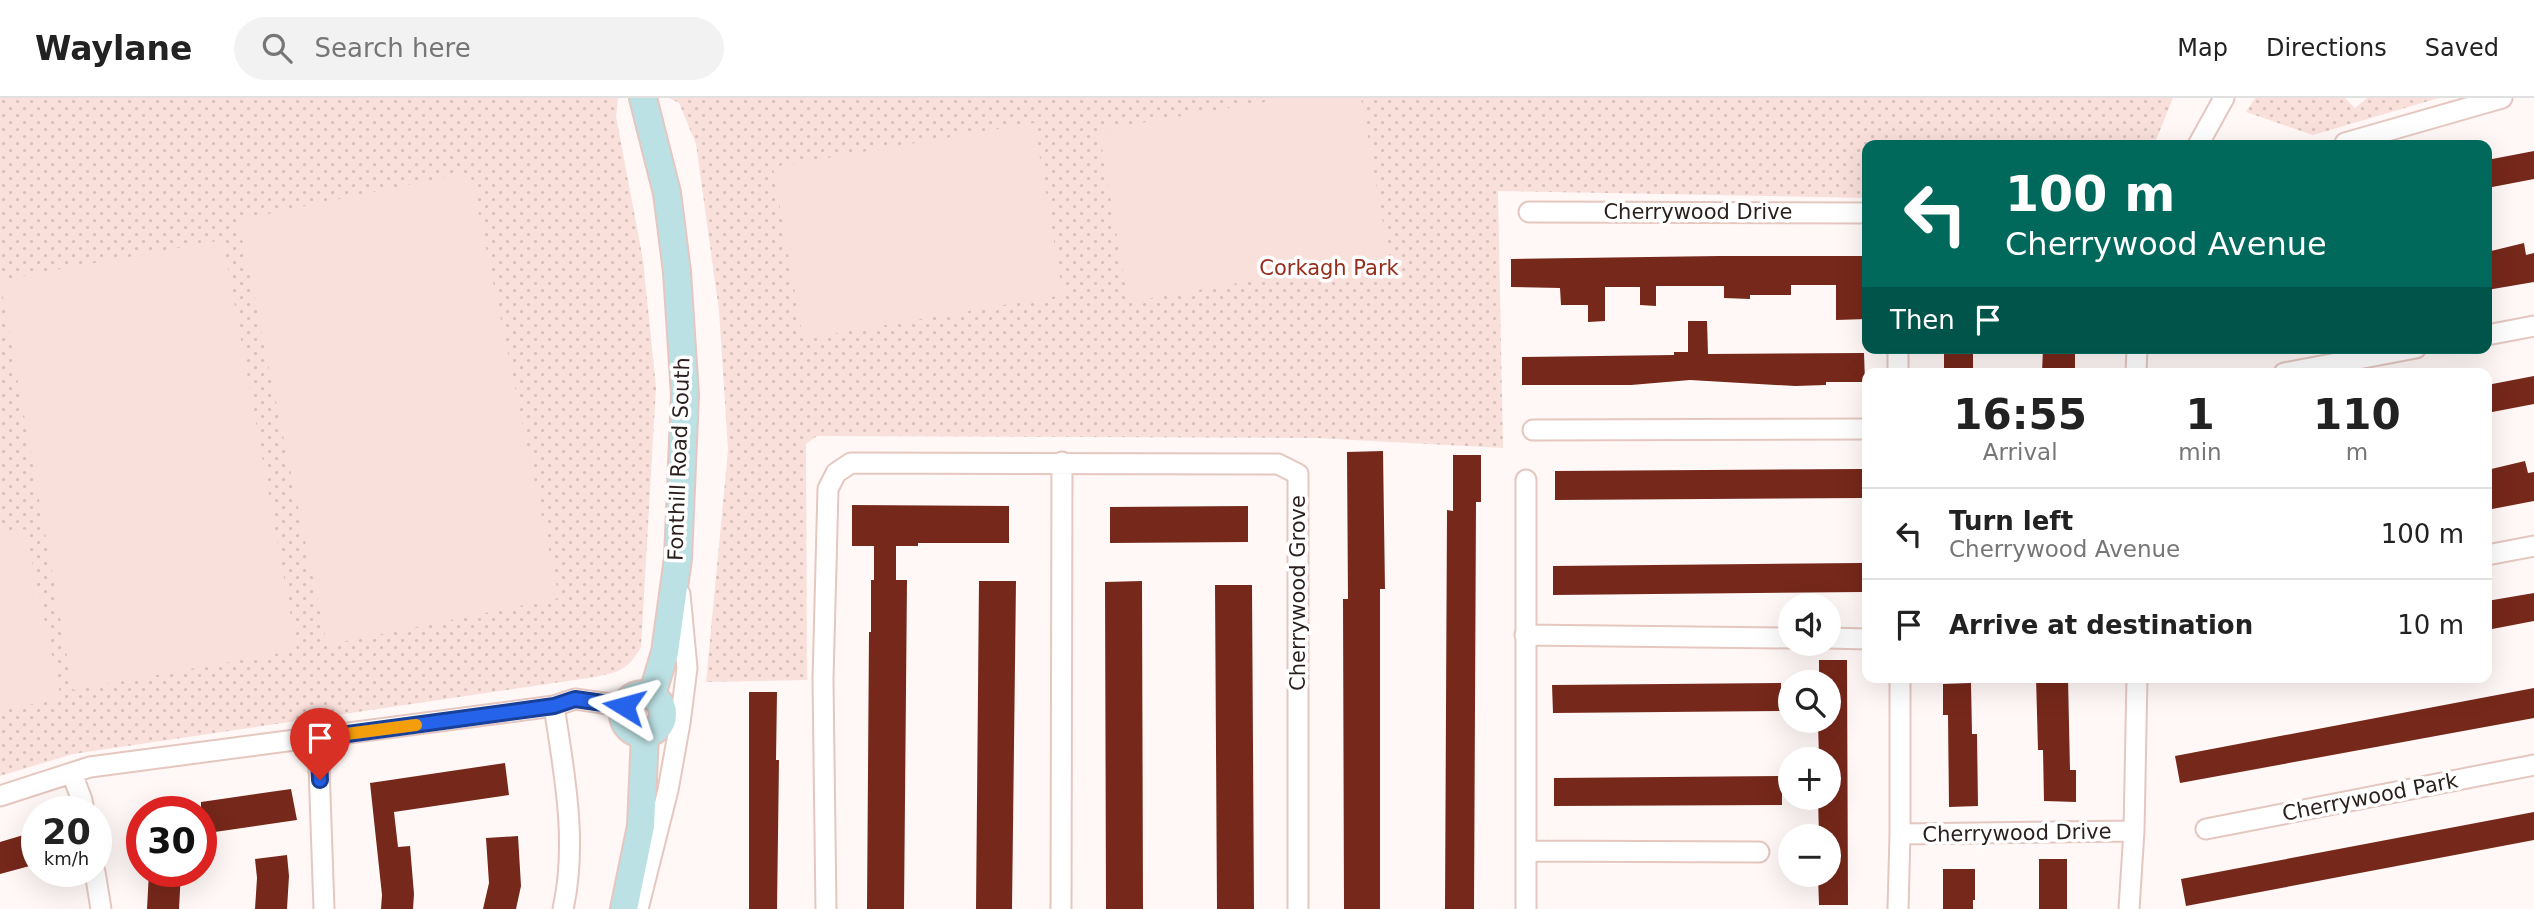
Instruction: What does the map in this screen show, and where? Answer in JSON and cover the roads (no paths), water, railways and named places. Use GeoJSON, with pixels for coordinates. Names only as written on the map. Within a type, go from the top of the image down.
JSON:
{"type":"FeatureCollection","features":[{"type":"Feature","properties":{"kind":"main road","name":"Fonthill Road South"},"geometry":{"type":"LineString","coordinates":[[643,98],[667,193],[678,286],[685,395],[677,558],[665,652],[652,695],[661,704],[663,716],[658,727],[645,734]]}},
{"type":"Feature","properties":{"kind":"main road"},"geometry":{"type":"LineString","coordinates":[[624,909],[641,826],[645,734],[635,732],[627,726],[623,716],[624,706],[637,694],[652,695]]}},
{"type":"Feature","properties":{"kind":"street"},"geometry":{"type":"LineString","coordinates":[[2201,140],[2224,98]]}},
{"type":"Feature","properties":{"kind":"street"},"geometry":{"type":"LineString","coordinates":[[2355,140],[2502,98]]}},
{"type":"Feature","properties":{"kind":"street","name":"Cherrywood Drive"},"geometry":{"type":"LineString","coordinates":[[1529,212],[1862,213]]}},
{"type":"Feature","properties":{"kind":"street"},"geometry":{"type":"LineString","coordinates":[[2492,334],[2534,326]]}},
{"type":"Feature","properties":{"kind":"street"},"geometry":{"type":"LineString","coordinates":[[2310,368],[2384,354]]}},
{"type":"Feature","properties":{"kind":"street"},"geometry":{"type":"LineString","coordinates":[[1533,430],[1862,429]]}},
{"type":"Feature","properties":{"kind":"street"},"geometry":{"type":"LineString","coordinates":[[1061,909],[1062,462]]}},
{"type":"Feature","properties":{"kind":"street","name":"Cherrywood Grove"},"geometry":{"type":"LineString","coordinates":[[826,909],[823,680],[828,489],[835,473],[851,463],[1062,462],[1278,464],[1298,474],[1298,909]]}},
{"type":"Feature","properties":{"kind":"street"},"geometry":{"type":"LineString","coordinates":[[1526,480],[1526,909]]}},
{"type":"Feature","properties":{"kind":"street"},"geometry":{"type":"LineString","coordinates":[[2492,554],[2534,546]]}},
{"type":"Feature","properties":{"kind":"street"},"geometry":{"type":"LineString","coordinates":[[638,909],[668,790],[687,668],[677,558]]}},
{"type":"Feature","properties":{"kind":"street"},"geometry":{"type":"LineString","coordinates":[[1525,635],[1778,638]]}},
{"type":"Feature","properties":{"kind":"street"},"geometry":{"type":"LineString","coordinates":[[1841,638],[1862,639]]}},
{"type":"Feature","properties":{"kind":"street","name":"Cherrywood Drive"},"geometry":{"type":"LineString","coordinates":[[1898,909],[1900,683]]}},
{"type":"Feature","properties":{"kind":"street"},"geometry":{"type":"LineString","coordinates":[[2129,909],[2134,831],[2137,683]]}},
{"type":"Feature","properties":{"kind":"street"},"geometry":{"type":"LineString","coordinates":[[0,796],[90,767],[554,706],[575,699],[624,706]]}},
{"type":"Feature","properties":{"kind":"street"},"geometry":{"type":"LineString","coordinates":[[554,706],[567,793],[570,851],[563,909]]}},
{"type":"Feature","properties":{"kind":"street"},"geometry":{"type":"LineString","coordinates":[[318,738],[324,909]]}},
{"type":"Feature","properties":{"kind":"street","name":"Cherrywood Park"},"geometry":{"type":"LineString","coordinates":[[2206,829],[2534,765]]}},
{"type":"Feature","properties":{"kind":"street"},"geometry":{"type":"LineString","coordinates":[[72,774],[80,796]]}},
{"type":"Feature","properties":{"kind":"street","name":"Cherrywood Drive"},"geometry":{"type":"LineString","coordinates":[[1900,834],[2134,831]]}},
{"type":"Feature","properties":{"kind":"street"},"geometry":{"type":"LineString","coordinates":[[1527,851],[1759,852]]}},
{"type":"Feature","properties":{"kind":"street"},"geometry":{"type":"LineString","coordinates":[[97,887],[101,909]]}},
{"type":"Feature","properties":{"kind":"park label","name":"Corkagh Park"},"geometry":{"type":"Point","coordinates":[1329,268]}}]}
